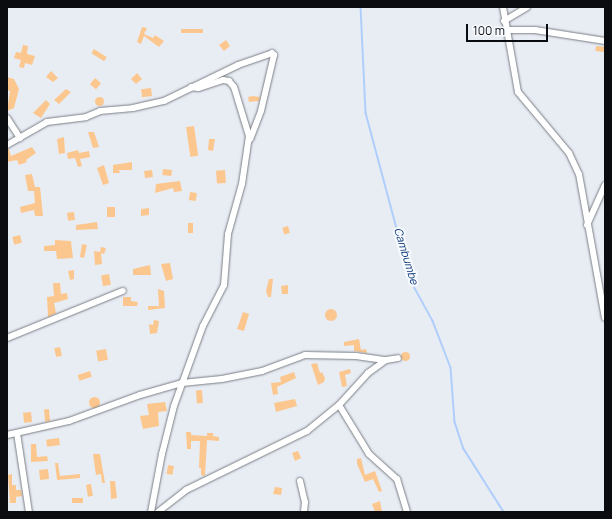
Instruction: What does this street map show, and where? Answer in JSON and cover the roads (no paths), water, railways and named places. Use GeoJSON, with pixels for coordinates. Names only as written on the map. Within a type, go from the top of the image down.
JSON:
{"type":"FeatureCollection","features":[{"type":"Feature","properties":{"kind":"street"},"geometry":{"type":"LineString","coordinates":[[503,7],[505,30],[518,92],[575,163],[579,174],[587,225],[605,317]]}},
{"type":"Feature","properties":{"kind":"street"},"geometry":{"type":"LineString","coordinates":[[504,21],[527,7]]}},
{"type":"Feature","properties":{"kind":"street"},"geometry":{"type":"LineString","coordinates":[[505,30],[534,30],[605,41]]}},
{"type":"Feature","properties":{"kind":"street"},"geometry":{"type":"LineString","coordinates":[[7,145],[47,122],[151,105],[238,65],[273,54],[261,111],[248,144]]}},
{"type":"Feature","properties":{"kind":"street"},"geometry":{"type":"LineString","coordinates":[[151,512],[162,454],[182,383],[203,326],[224,285],[228,234],[242,184],[248,144],[247,124],[231,84],[224,80],[198,88],[191,87]]}},
{"type":"Feature","properties":{"kind":"street"},"geometry":{"type":"LineString","coordinates":[[7,118],[20,138]]}},
{"type":"Feature","properties":{"kind":"street"},"geometry":{"type":"LineString","coordinates":[[587,225],[605,185]]}},
{"type":"Feature","properties":{"kind":"street"},"geometry":{"type":"LineString","coordinates":[[7,338],[123,291]]}},
{"type":"Feature","properties":{"kind":"street"},"geometry":{"type":"LineString","coordinates":[[7,435],[17,434],[69,421],[140,395],[182,383],[222,379],[262,370],[305,355],[356,356],[386,360],[398,358]]}},
{"type":"Feature","properties":{"kind":"street"},"geometry":{"type":"LineString","coordinates":[[158,512],[186,490],[307,431],[339,405],[356,384],[386,360]]}},
{"type":"Feature","properties":{"kind":"street"},"geometry":{"type":"LineString","coordinates":[[339,405],[369,454],[397,479],[408,512]]}},
{"type":"Feature","properties":{"kind":"street"},"geometry":{"type":"LineString","coordinates":[[17,434],[29,512]]}},
{"type":"Feature","properties":{"kind":"street"},"geometry":{"type":"LineString","coordinates":[[300,481],[305,502],[304,512]]}},
{"type":"Feature","properties":{"kind":"waterway","name":"Cambumbe"},"geometry":{"type":"LineString","coordinates":[[361,7],[366,113],[411,281],[433,321],[451,368],[455,422],[464,449],[504,512]]}}]}
